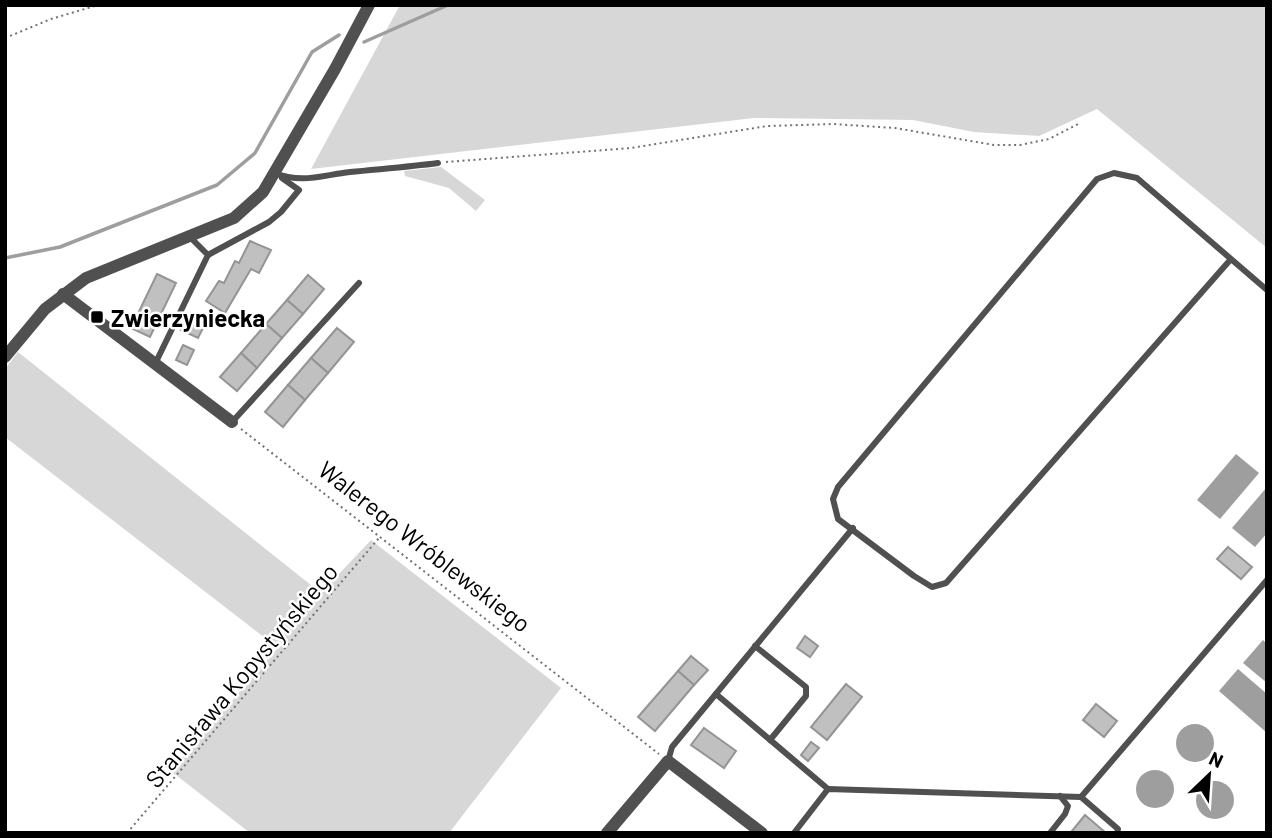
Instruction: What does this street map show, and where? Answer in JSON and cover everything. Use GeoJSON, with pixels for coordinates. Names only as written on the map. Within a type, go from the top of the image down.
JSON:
{"type":"FeatureCollection","features":[{"type":"Feature","properties":{"kind":"street"},"geometry":{"type":"LineString","coordinates":[[5,357],[45,309],[86,278],[234,218],[263,192],[369,5]]}},
{"type":"Feature","properties":{"kind":"street"},"geometry":{"type":"LineString","coordinates":[[62,294],[232,422]]}},
{"type":"Feature","properties":{"kind":"street"},"geometry":{"type":"LineString","coordinates":[[607,833],[668,761],[762,833]]}},
{"type":"Feature","properties":{"kind":"lane"},"geometry":{"type":"LineString","coordinates":[[274,173],[284,177],[325,178],[345,173],[438,163]]}},
{"type":"Feature","properties":{"kind":"lane"},"geometry":{"type":"LineString","coordinates":[[155,364],[208,256],[269,222],[299,190],[274,173]]}},
{"type":"Feature","properties":{"kind":"lane"},"geometry":{"type":"LineString","coordinates":[[1231,259],[946,583],[933,587],[914,576],[838,519],[833,499],[838,487],[1097,179],[1114,173],[1138,178],[1267,290]]}},
{"type":"Feature","properties":{"kind":"lane"},"geometry":{"type":"LineString","coordinates":[[189,236],[208,256]]}},
{"type":"Feature","properties":{"kind":"lane"},"geometry":{"type":"LineString","coordinates":[[232,422],[359,282]]}},
{"type":"Feature","properties":{"kind":"lane"},"geometry":{"type":"LineString","coordinates":[[668,761],[671,747],[853,528]]}},
{"type":"Feature","properties":{"kind":"lane"},"geometry":{"type":"LineString","coordinates":[[1081,797],[1266,581]]}},
{"type":"Feature","properties":{"kind":"lane"},"geometry":{"type":"LineString","coordinates":[[755,646],[806,687],[806,695],[770,740]]}},
{"type":"Feature","properties":{"kind":"lane"},"geometry":{"type":"LineString","coordinates":[[716,694],[828,789],[1081,797],[1118,829],[1117,833]]}},
{"type":"Feature","properties":{"kind":"lane"},"geometry":{"type":"LineString","coordinates":[[794,833],[828,789]]}},
{"type":"Feature","properties":{"kind":"lane"},"geometry":{"type":"LineString","coordinates":[[1050,833],[1068,806],[1060,796]]}},
{"type":"Feature","properties":{"kind":"path"},"geometry":{"type":"LineString","coordinates":[[5,38],[51,19],[99,5]]}},
{"type":"Feature","properties":{"kind":"path"},"geometry":{"type":"LineString","coordinates":[[438,163],[631,148],[767,126],[833,124],[895,128],[994,145],[1020,145],[1049,139],[1080,122]]}},
{"type":"Feature","properties":{"kind":"path","name":"Walerego Wróblewskiego"},"geometry":{"type":"LineString","coordinates":[[232,422],[668,761]]}},
{"type":"Feature","properties":{"kind":"path","name":"Stanisława Kopystyńskiego"},"geometry":{"type":"LineString","coordinates":[[127,833],[379,538]]}},
{"type":"Feature","properties":{"kind":"shaded area"},"geometry":{"type":"Polygon","coordinates":[[[400,5],[1267,5],[1267,248],[1097,109],[1039,136],[974,132],[913,120],[754,118],[311,169],[400,5]]]}},
{"type":"Feature","properties":{"kind":"shaded area"},"geometry":{"type":"Polygon","coordinates":[[[441,167],[485,200],[476,211],[449,188],[405,176],[404,171],[441,167]]]}},
{"type":"Feature","properties":{"kind":"shaded area"},"geometry":{"type":"Polygon","coordinates":[[[18,352],[321,593],[371,540],[561,688],[449,833],[250,833],[171,771],[278,648],[5,437],[5,369],[18,352]]]}},
{"type":"Feature","properties":{"kind":"shaded area"},"geometry":{"type":"Polygon","coordinates":[[[1236,454],[1259,473],[1220,519],[1197,500],[1236,454]]]}},
{"type":"Feature","properties":{"kind":"shaded area"},"geometry":{"type":"Polygon","coordinates":[[[1267,487],[1267,533],[1255,547],[1232,528],[1267,487]]]}},
{"type":"Feature","properties":{"kind":"shaded area"},"geometry":{"type":"Polygon","coordinates":[[[1263,640],[1267,644],[1267,683],[1243,663],[1263,640]]]}},
{"type":"Feature","properties":{"kind":"shaded area"},"geometry":{"type":"Polygon","coordinates":[[[1238,669],[1267,694],[1267,733],[1219,691],[1238,669]]]}},
{"type":"Feature","properties":{"kind":"shaded area"},"geometry":{"type":"Polygon","coordinates":[[[1195,724],[1208,730],[1214,743],[1208,756],[1195,762],[1182,756],[1176,743],[1182,730],[1195,724]]]}},
{"type":"Feature","properties":{"kind":"shaded area"},"geometry":{"type":"Polygon","coordinates":[[[1155,770],[1168,776],[1174,789],[1168,802],[1155,808],[1142,802],[1136,789],[1142,776],[1155,770]]]}},
{"type":"Feature","properties":{"kind":"shaded area"},"geometry":{"type":"Polygon","coordinates":[[[1215,781],[1228,787],[1234,800],[1228,813],[1215,819],[1202,813],[1196,800],[1202,787],[1215,781]]]}},
{"type":"Feature","properties":{"kind":"building"},"geometry":{"type":"Polygon","coordinates":[[[250,241],[271,250],[259,273],[251,269],[225,313],[206,301],[219,281],[224,283],[235,261],[239,263],[250,241]]]}},
{"type":"Feature","properties":{"kind":"building"},"geometry":{"type":"Polygon","coordinates":[[[157,274],[176,283],[150,337],[131,328],[157,274]]]}},
{"type":"Feature","properties":{"kind":"building"},"geometry":{"type":"Polygon","coordinates":[[[308,275],[324,289],[303,314],[287,300],[308,275]]]}},
{"type":"Feature","properties":{"kind":"building"},"geometry":{"type":"Polygon","coordinates":[[[287,300],[303,314],[282,338],[266,324],[287,300]]]}},
{"type":"Feature","properties":{"kind":"building"},"geometry":{"type":"Polygon","coordinates":[[[187,318],[204,326],[198,338],[181,330],[187,318]]]}},
{"type":"Feature","properties":{"kind":"building"},"geometry":{"type":"Polygon","coordinates":[[[266,324],[282,338],[257,368],[241,353],[266,324]]]}},
{"type":"Feature","properties":{"kind":"building"},"geometry":{"type":"Polygon","coordinates":[[[337,328],[354,342],[328,373],[311,358],[337,328]]]}},
{"type":"Feature","properties":{"kind":"building"},"geometry":{"type":"Polygon","coordinates":[[[183,345],[194,350],[187,365],[176,360],[183,345]]]}},
{"type":"Feature","properties":{"kind":"building"},"geometry":{"type":"Polygon","coordinates":[[[241,353],[257,368],[237,391],[220,377],[241,353]]]}},
{"type":"Feature","properties":{"kind":"building"},"geometry":{"type":"Polygon","coordinates":[[[311,358],[328,373],[305,400],[288,385],[311,358]]]}},
{"type":"Feature","properties":{"kind":"building"},"geometry":{"type":"Polygon","coordinates":[[[288,385],[305,400],[283,427],[265,412],[288,385]]]}},
{"type":"Feature","properties":{"kind":"building"},"geometry":{"type":"Polygon","coordinates":[[[1228,547],[1252,567],[1241,579],[1217,559],[1228,547]]]}},
{"type":"Feature","properties":{"kind":"building"},"geometry":{"type":"Polygon","coordinates":[[[805,636],[818,646],[810,657],[797,648],[805,636]]]}},
{"type":"Feature","properties":{"kind":"building"},"geometry":{"type":"Polygon","coordinates":[[[691,656],[708,670],[694,685],[678,671],[691,656]]]}},
{"type":"Feature","properties":{"kind":"building"},"geometry":{"type":"Polygon","coordinates":[[[678,671],[694,685],[655,731],[638,717],[678,671]]]}},
{"type":"Feature","properties":{"kind":"building"},"geometry":{"type":"Polygon","coordinates":[[[846,684],[862,697],[827,740],[811,727],[846,684]]]}},
{"type":"Feature","properties":{"kind":"building"},"geometry":{"type":"Polygon","coordinates":[[[1096,704],[1117,721],[1104,737],[1083,720],[1096,704]]]}},
{"type":"Feature","properties":{"kind":"building"},"geometry":{"type":"Polygon","coordinates":[[[704,728],[736,751],[724,768],[691,745],[704,728]]]}},
{"type":"Feature","properties":{"kind":"building"},"geometry":{"type":"Polygon","coordinates":[[[811,742],[819,748],[808,761],[801,755],[811,742]]]}},
{"type":"Feature","properties":{"kind":"building"},"geometry":{"type":"Polygon","coordinates":[[[1085,815],[1106,833],[1074,833],[1072,831],[1085,815]]]}},
{"type":"Feature","properties":{"kind":"waterway"},"geometry":{"type":"LineString","coordinates":[[364,42],[448,5]]}},
{"type":"Feature","properties":{"kind":"waterway"},"geometry":{"type":"LineString","coordinates":[[5,258],[60,247],[217,185],[255,153],[312,52],[339,35]]}},
{"type":"Feature","properties":{"kind":"place","name":"Zwierzyniecka"},"geometry":{"type":"Point","coordinates":[97,317]}}]}
